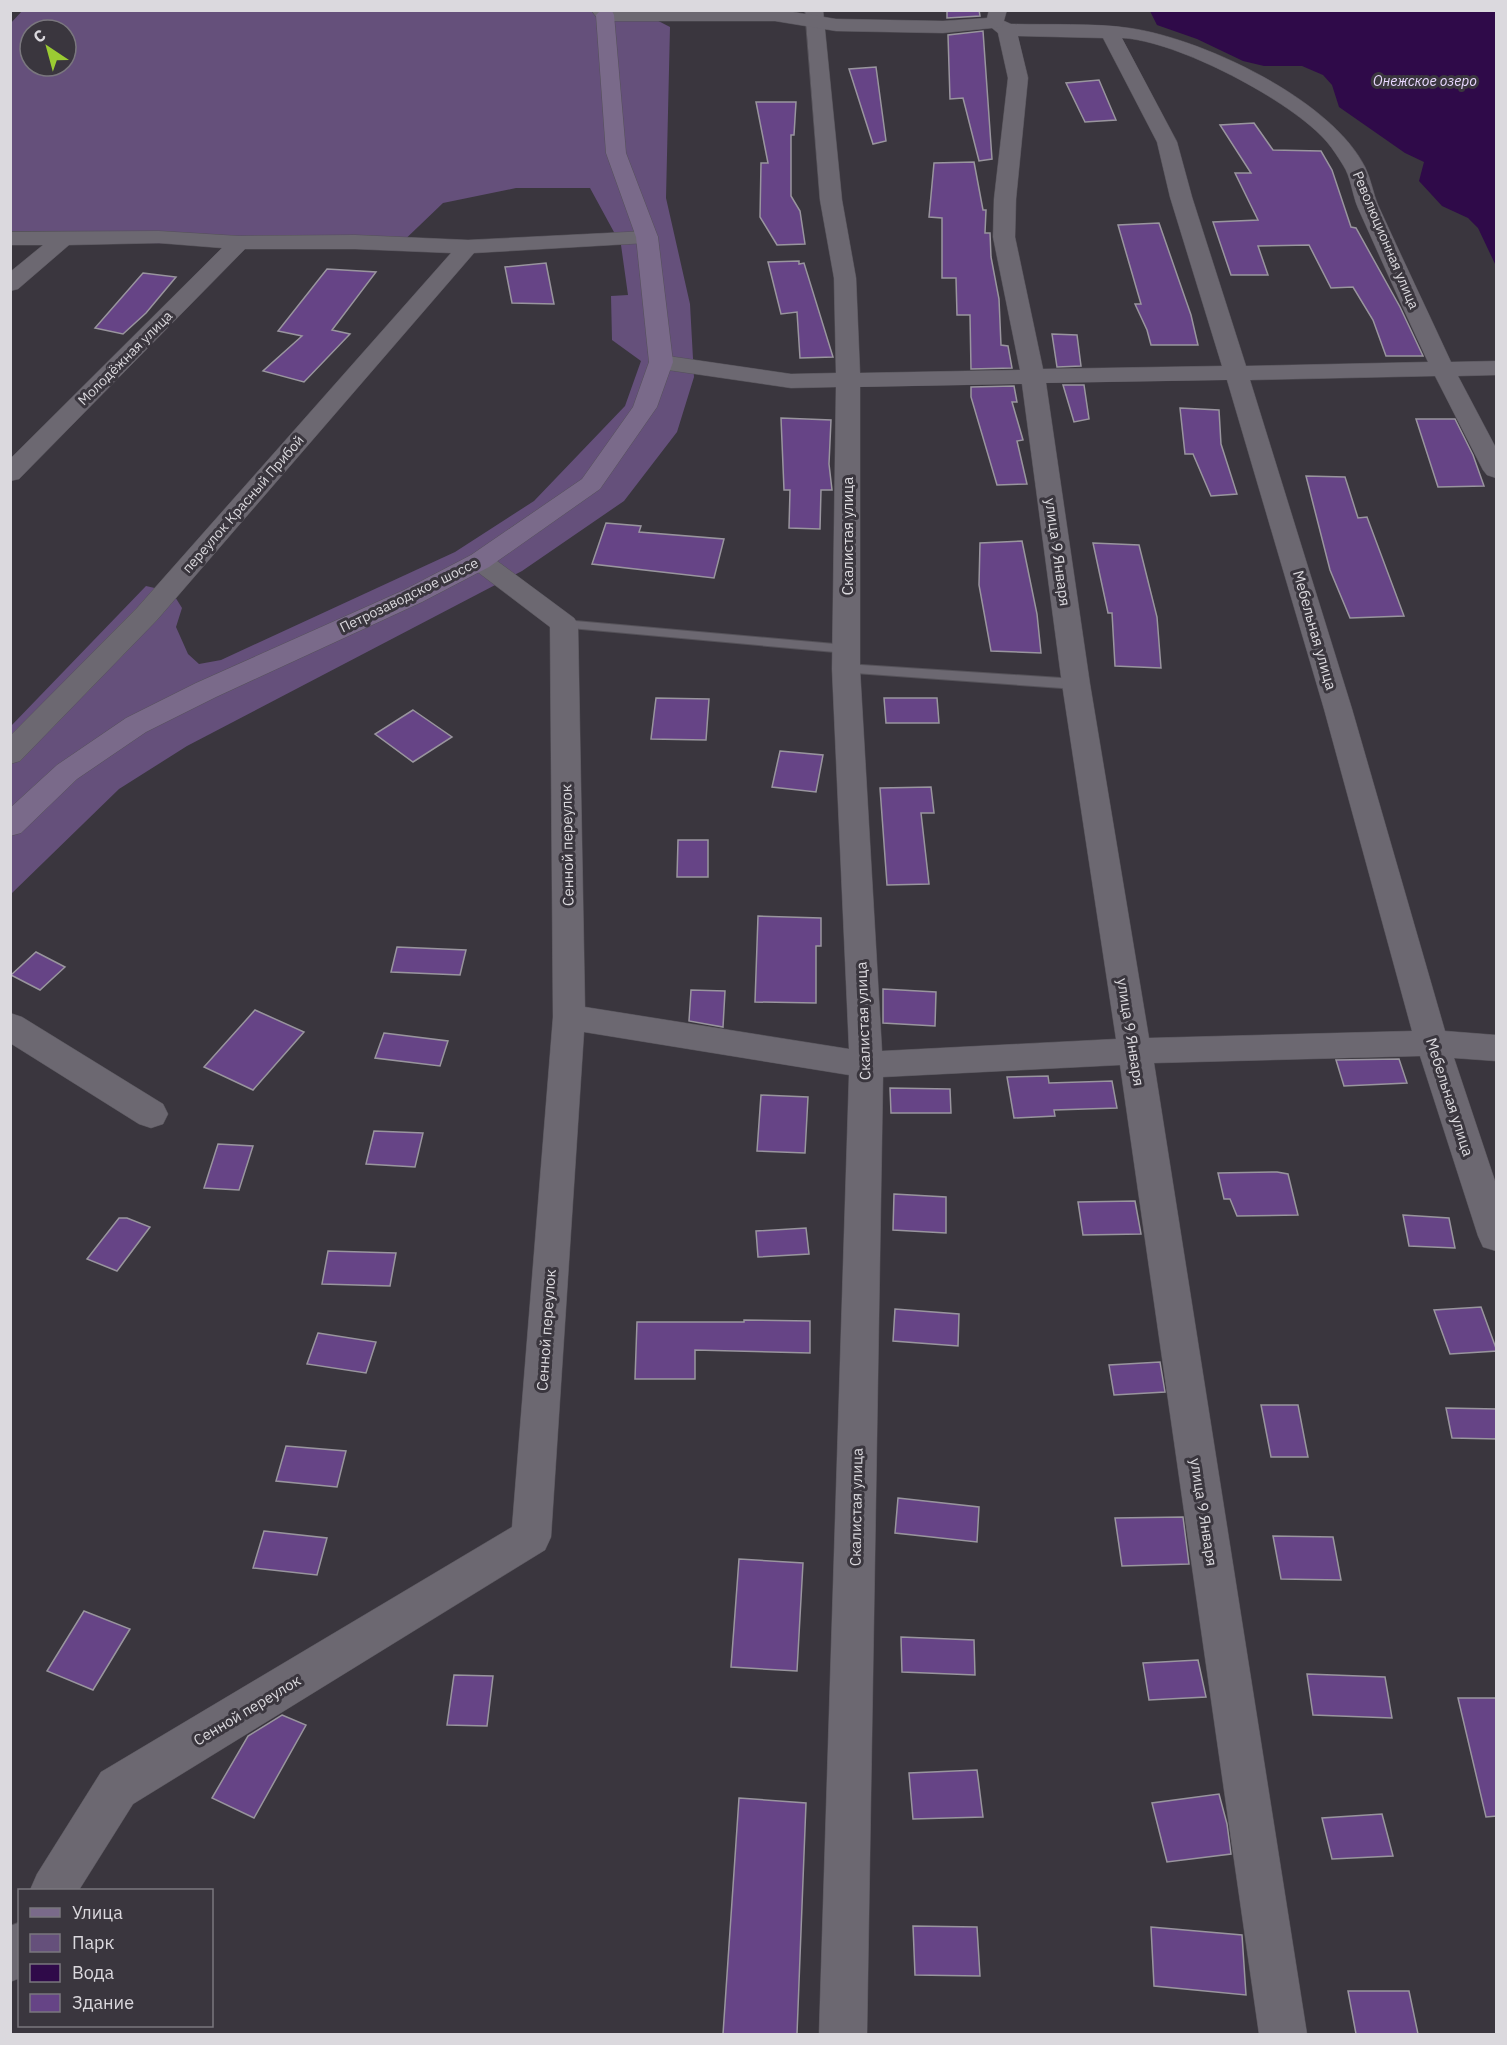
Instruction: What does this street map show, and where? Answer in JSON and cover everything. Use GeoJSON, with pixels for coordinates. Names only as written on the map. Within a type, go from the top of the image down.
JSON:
{"type":"FeatureCollection","features":[{"type":"Feature","properties":{"kind":"main road","name":"Петрозаводское шоссе"},"geometry":{"type":"LineString","coordinates":[[10,826],[67,772],[136,724],[413,596],[480,561],[591,484],[645,406],[661,362],[647,237],[616,153],[603,13]]}},
{"type":"Feature","properties":{"kind":"street","name":"Революционная улица"},"geometry":{"type":"LineString","coordinates":[[603,13],[815,16],[836,25],[943,27],[1000,21],[1110,34],[1128,33],[1163,41],[1221,63],[1271,90],[1301,111],[1334,138],[1355,168],[1366,202],[1442,368],[1497,470]]}},
{"type":"Feature","properties":{"kind":"street","name":"Скалистая улица"},"geometry":{"type":"LineString","coordinates":[[815,16],[831,200],[845,278],[848,379],[846,659],[866,1065],[843,2034]]}},
{"type":"Feature","properties":{"kind":"street","name":"улица 9 Января"},"geometry":{"type":"LineString","coordinates":[[1000,21],[1018,78],[1005,199],[1004,237],[1033,376],[1076,684],[1135,1051],[1283,2034]]}},
{"type":"Feature","properties":{"kind":"street","name":"Мебельная улица"},"geometry":{"type":"LineString","coordinates":[[1110,34],[1167,142],[1181,197],[1335,698],[1432,1043],[1497,1236]]}},
{"type":"Feature","properties":{"kind":"street"},"geometry":{"type":"LineString","coordinates":[[10,239],[159,237],[239,243],[355,242],[468,246],[647,237]]}},
{"type":"Feature","properties":{"kind":"street"},"geometry":{"type":"LineString","coordinates":[[10,284],[63,238]]}},
{"type":"Feature","properties":{"kind":"street","name":"Молодёжная улица"},"geometry":{"type":"LineString","coordinates":[[10,474],[239,243]]}},
{"type":"Feature","properties":{"kind":"street","name":"переулок Красный Прибой"},"geometry":{"type":"LineString","coordinates":[[10,754],[147,614],[468,246]]}},
{"type":"Feature","properties":{"kind":"street"},"geometry":{"type":"LineString","coordinates":[[661,362],[791,381],[1497,368]]}},
{"type":"Feature","properties":{"kind":"street"},"geometry":{"type":"LineString","coordinates":[[480,561],[564,624]]}},
{"type":"Feature","properties":{"kind":"street","name":"Сенной переулок"},"geometry":{"type":"LineString","coordinates":[[55,1889],[117,1788],[531,1537],[569,1017],[564,624]]}},
{"type":"Feature","properties":{"kind":"street"},"geometry":{"type":"LineString","coordinates":[[569,1017],[866,1065],[1135,1051],[1432,1043],[1497,1048]]}},
{"type":"Feature","properties":{"kind":"street"},"geometry":{"type":"LineString","coordinates":[[10,1026],[151,1114]]}},
{"type":"Feature","properties":{"kind":"lane"},"geometry":{"type":"LineString","coordinates":[[564,624],[846,659],[1076,684]]}},
{"type":"Feature","properties":{"kind":"green space"},"geometry":{"type":"Polygon","coordinates":[[[23,10],[639,11],[670,27],[666,198],[690,304],[694,377],[677,432],[624,501],[522,571],[187,746],[119,789],[11,894],[11,726],[146,586],[172,592],[182,608],[176,627],[188,654],[199,664],[221,660],[455,552],[534,501],[625,406],[641,361],[612,340],[611,296],[628,295],[621,245],[590,188],[516,188],[443,203],[395,249],[155,243],[11,244],[10,24],[23,10]]]}},
{"type":"Feature","properties":{"kind":"water","name":"Онежское озеро"},"geometry":{"type":"Polygon","coordinates":[[[1150,11],[1496,11],[1496,266],[1478,228],[1468,218],[1442,206],[1419,181],[1424,162],[1405,153],[1339,107],[1332,85],[1323,75],[1302,66],[1264,66],[1243,61],[1197,39],[1157,25],[1150,11]]]}},
{"type":"Feature","properties":{"kind":"building"},"geometry":{"type":"Polygon","coordinates":[[[947,10],[979,10],[980,16],[947,18],[947,10]]]}},
{"type":"Feature","properties":{"kind":"building"},"geometry":{"type":"Polygon","coordinates":[[[983,31],[992,159],[979,161],[963,98],[950,99],[948,35],[983,31]]]}},
{"type":"Feature","properties":{"kind":"building"},"geometry":{"type":"Polygon","coordinates":[[[876,67],[886,141],[873,144],[849,69],[876,67]]]}},
{"type":"Feature","properties":{"kind":"building"},"geometry":{"type":"Polygon","coordinates":[[[1099,80],[1116,120],[1085,122],[1066,83],[1099,80]]]}},
{"type":"Feature","properties":{"kind":"building"},"geometry":{"type":"Polygon","coordinates":[[[756,102],[796,102],[794,135],[791,135],[791,196],[800,211],[805,244],[777,245],[760,217],[761,163],[768,163],[756,102]]]}},
{"type":"Feature","properties":{"kind":"building"},"geometry":{"type":"Polygon","coordinates":[[[1254,123],[1273,150],[1321,151],[1332,170],[1351,227],[1356,228],[1400,307],[1423,356],[1386,356],[1373,320],[1353,287],[1331,288],[1309,245],[1258,246],[1268,275],[1231,275],[1213,222],[1258,220],[1235,173],[1251,173],[1220,125],[1254,123]]]}},
{"type":"Feature","properties":{"kind":"building"},"geometry":{"type":"Polygon","coordinates":[[[974,162],[983,210],[986,210],[985,233],[990,233],[991,257],[999,299],[1001,345],[1008,346],[1012,368],[971,369],[970,315],[957,315],[956,278],[942,278],[942,218],[929,217],[934,163],[974,162]]]}},
{"type":"Feature","properties":{"kind":"building"},"geometry":{"type":"Polygon","coordinates":[[[1159,223],[1191,315],[1198,345],[1151,345],[1135,304],[1141,304],[1118,225],[1159,223]]]}},
{"type":"Feature","properties":{"kind":"building"},"geometry":{"type":"Polygon","coordinates":[[[799,261],[799,264],[804,263],[833,357],[800,358],[797,312],[781,314],[768,262],[799,261]]]}},
{"type":"Feature","properties":{"kind":"building"},"geometry":{"type":"Polygon","coordinates":[[[546,263],[554,304],[512,303],[505,267],[546,263]]]}},
{"type":"Feature","properties":{"kind":"building"},"geometry":{"type":"Polygon","coordinates":[[[327,269],[376,272],[332,330],[350,334],[304,382],[263,371],[302,336],[278,331],[327,269]]]}},
{"type":"Feature","properties":{"kind":"building"},"geometry":{"type":"Polygon","coordinates":[[[143,273],[176,277],[146,313],[123,334],[95,328],[143,273]]]}},
{"type":"Feature","properties":{"kind":"building"},"geometry":{"type":"Polygon","coordinates":[[[1052,334],[1077,335],[1081,366],[1057,367],[1052,334]]]}},
{"type":"Feature","properties":{"kind":"building"},"geometry":{"type":"Polygon","coordinates":[[[1063,385],[1084,385],[1089,419],[1074,422],[1063,385]]]}},
{"type":"Feature","properties":{"kind":"building"},"geometry":{"type":"Polygon","coordinates":[[[1014,386],[1017,402],[1012,402],[1023,440],[1017,441],[1027,484],[997,485],[971,397],[971,387],[1014,386]]]}},
{"type":"Feature","properties":{"kind":"building"},"geometry":{"type":"Polygon","coordinates":[[[1180,408],[1219,410],[1221,444],[1237,494],[1211,496],[1193,454],[1185,454],[1180,408]]]}},
{"type":"Feature","properties":{"kind":"building"},"geometry":{"type":"Polygon","coordinates":[[[781,418],[831,420],[829,464],[832,490],[821,490],[820,529],[789,528],[790,490],[784,490],[781,418]]]}},
{"type":"Feature","properties":{"kind":"building"},"geometry":{"type":"Polygon","coordinates":[[[1416,419],[1455,419],[1473,455],[1484,486],[1438,487],[1416,419]]]}},
{"type":"Feature","properties":{"kind":"building"},"geometry":{"type":"Polygon","coordinates":[[[1306,476],[1345,477],[1358,518],[1367,517],[1404,616],[1350,618],[1330,570],[1306,476]]]}},
{"type":"Feature","properties":{"kind":"building"},"geometry":{"type":"Polygon","coordinates":[[[606,523],[641,526],[639,532],[724,539],[714,578],[592,564],[606,523]]]}},
{"type":"Feature","properties":{"kind":"building"},"geometry":{"type":"Polygon","coordinates":[[[1022,541],[1037,614],[1041,653],[991,651],[979,585],[980,543],[1022,541]]]}},
{"type":"Feature","properties":{"kind":"building"},"geometry":{"type":"Polygon","coordinates":[[[1093,543],[1139,545],[1157,617],[1161,668],[1115,666],[1112,613],[1108,613],[1093,543]]]}},
{"type":"Feature","properties":{"kind":"building"},"geometry":{"type":"Polygon","coordinates":[[[656,698],[709,699],[706,740],[651,739],[656,698]]]}},
{"type":"Feature","properties":{"kind":"building"},"geometry":{"type":"Polygon","coordinates":[[[884,698],[937,698],[939,723],[886,723],[884,698]]]}},
{"type":"Feature","properties":{"kind":"building"},"geometry":{"type":"Polygon","coordinates":[[[413,710],[452,737],[413,762],[375,734],[413,710]]]}},
{"type":"Feature","properties":{"kind":"building"},"geometry":{"type":"Polygon","coordinates":[[[780,751],[823,755],[816,792],[772,787],[780,751]]]}},
{"type":"Feature","properties":{"kind":"building"},"geometry":{"type":"Polygon","coordinates":[[[931,787],[934,813],[921,813],[929,884],[887,885],[880,788],[931,787]]]}},
{"type":"Feature","properties":{"kind":"building"},"geometry":{"type":"Polygon","coordinates":[[[678,840],[708,840],[708,877],[677,877],[678,840]]]}},
{"type":"Feature","properties":{"kind":"building"},"geometry":{"type":"Polygon","coordinates":[[[758,916],[821,918],[821,946],[816,946],[816,1003],[755,1002],[758,916]]]}},
{"type":"Feature","properties":{"kind":"building"},"geometry":{"type":"Polygon","coordinates":[[[397,947],[466,950],[460,975],[391,972],[397,947]]]}},
{"type":"Feature","properties":{"kind":"building"},"geometry":{"type":"Polygon","coordinates":[[[36,952],[65,967],[40,990],[11,975],[36,952]]]}},
{"type":"Feature","properties":{"kind":"building"},"geometry":{"type":"Polygon","coordinates":[[[883,989],[936,992],[935,1026],[883,1023],[883,989]]]}},
{"type":"Feature","properties":{"kind":"building"},"geometry":{"type":"Polygon","coordinates":[[[691,990],[725,991],[723,1027],[689,1021],[691,990]]]}},
{"type":"Feature","properties":{"kind":"building"},"geometry":{"type":"Polygon","coordinates":[[[255,1010],[304,1032],[253,1090],[204,1067],[255,1010]]]}},
{"type":"Feature","properties":{"kind":"building"},"geometry":{"type":"Polygon","coordinates":[[[384,1033],[448,1041],[440,1066],[375,1058],[384,1033]]]}},
{"type":"Feature","properties":{"kind":"building"},"geometry":{"type":"Polygon","coordinates":[[[1399,1059],[1407,1083],[1344,1086],[1336,1060],[1399,1059]]]}},
{"type":"Feature","properties":{"kind":"building"},"geometry":{"type":"Polygon","coordinates":[[[1048,1076],[1049,1083],[1112,1081],[1117,1108],[1054,1110],[1055,1116],[1014,1118],[1007,1077],[1048,1076]]]}},
{"type":"Feature","properties":{"kind":"building"},"geometry":{"type":"Polygon","coordinates":[[[890,1088],[950,1089],[951,1113],[891,1113],[890,1088]]]}},
{"type":"Feature","properties":{"kind":"building"},"geometry":{"type":"Polygon","coordinates":[[[761,1095],[808,1097],[805,1153],[757,1151],[761,1095]]]}},
{"type":"Feature","properties":{"kind":"building"},"geometry":{"type":"Polygon","coordinates":[[[374,1131],[423,1133],[415,1167],[366,1164],[374,1131]]]}},
{"type":"Feature","properties":{"kind":"building"},"geometry":{"type":"Polygon","coordinates":[[[218,1144],[253,1146],[239,1190],[204,1188],[218,1144]]]}},
{"type":"Feature","properties":{"kind":"building"},"geometry":{"type":"Polygon","coordinates":[[[1277,1172],[1288,1174],[1298,1215],[1237,1216],[1230,1199],[1224,1199],[1218,1173],[1277,1172]]]}},
{"type":"Feature","properties":{"kind":"building"},"geometry":{"type":"Polygon","coordinates":[[[894,1194],[946,1197],[946,1233],[893,1230],[894,1194]]]}},
{"type":"Feature","properties":{"kind":"building"},"geometry":{"type":"Polygon","coordinates":[[[1135,1201],[1141,1234],[1083,1235],[1078,1202],[1135,1201]]]}},
{"type":"Feature","properties":{"kind":"building"},"geometry":{"type":"Polygon","coordinates":[[[1403,1215],[1449,1218],[1455,1248],[1409,1246],[1403,1215]]]}},
{"type":"Feature","properties":{"kind":"building"},"geometry":{"type":"Polygon","coordinates":[[[119,1218],[127,1218],[150,1227],[117,1271],[87,1259],[119,1218]]]}},
{"type":"Feature","properties":{"kind":"building"},"geometry":{"type":"Polygon","coordinates":[[[806,1228],[809,1254],[758,1257],[756,1231],[806,1228]]]}},
{"type":"Feature","properties":{"kind":"building"},"geometry":{"type":"Polygon","coordinates":[[[328,1251],[396,1253],[390,1286],[322,1284],[328,1251]]]}},
{"type":"Feature","properties":{"kind":"building"},"geometry":{"type":"Polygon","coordinates":[[[1481,1307],[1497,1351],[1450,1354],[1434,1310],[1481,1307]]]}},
{"type":"Feature","properties":{"kind":"building"},"geometry":{"type":"Polygon","coordinates":[[[895,1309],[959,1314],[958,1346],[893,1341],[895,1309]]]}},
{"type":"Feature","properties":{"kind":"building"},"geometry":{"type":"Polygon","coordinates":[[[744,1320],[810,1321],[810,1353],[695,1350],[695,1379],[635,1379],[637,1322],[744,1322],[744,1320]]]}},
{"type":"Feature","properties":{"kind":"building"},"geometry":{"type":"Polygon","coordinates":[[[318,1333],[376,1342],[366,1373],[307,1364],[318,1333]]]}},
{"type":"Feature","properties":{"kind":"building"},"geometry":{"type":"Polygon","coordinates":[[[1160,1362],[1165,1392],[1114,1395],[1109,1365],[1160,1362]]]}},
{"type":"Feature","properties":{"kind":"building"},"geometry":{"type":"Polygon","coordinates":[[[1261,1405],[1298,1405],[1308,1457],[1271,1457],[1261,1405]]]}},
{"type":"Feature","properties":{"kind":"building"},"geometry":{"type":"Polygon","coordinates":[[[1446,1408],[1497,1409],[1497,1439],[1452,1438],[1446,1408]]]}},
{"type":"Feature","properties":{"kind":"building"},"geometry":{"type":"Polygon","coordinates":[[[286,1446],[346,1451],[337,1487],[276,1481],[286,1446]]]}},
{"type":"Feature","properties":{"kind":"building"},"geometry":{"type":"Polygon","coordinates":[[[898,1498],[979,1507],[977,1542],[895,1533],[898,1498]]]}},
{"type":"Feature","properties":{"kind":"building"},"geometry":{"type":"Polygon","coordinates":[[[1183,1517],[1189,1564],[1122,1566],[1115,1518],[1183,1517]]]}},
{"type":"Feature","properties":{"kind":"building"},"geometry":{"type":"Polygon","coordinates":[[[264,1531],[327,1538],[317,1575],[253,1568],[264,1531]]]}},
{"type":"Feature","properties":{"kind":"building"},"geometry":{"type":"Polygon","coordinates":[[[1273,1536],[1333,1537],[1341,1580],[1281,1579],[1273,1536]]]}},
{"type":"Feature","properties":{"kind":"building"},"geometry":{"type":"Polygon","coordinates":[[[739,1559],[803,1563],[797,1671],[731,1667],[739,1559]]]}},
{"type":"Feature","properties":{"kind":"building"},"geometry":{"type":"Polygon","coordinates":[[[84,1611],[130,1629],[93,1690],[47,1671],[84,1611]]]}},
{"type":"Feature","properties":{"kind":"building"},"geometry":{"type":"Polygon","coordinates":[[[901,1637],[974,1640],[975,1675],[902,1672],[901,1637]]]}},
{"type":"Feature","properties":{"kind":"building"},"geometry":{"type":"Polygon","coordinates":[[[1198,1660],[1206,1697],[1149,1700],[1143,1663],[1198,1660]]]}},
{"type":"Feature","properties":{"kind":"building"},"geometry":{"type":"Polygon","coordinates":[[[1307,1674],[1385,1677],[1392,1718],[1313,1715],[1307,1674]]]}},
{"type":"Feature","properties":{"kind":"building"},"geometry":{"type":"Polygon","coordinates":[[[454,1675],[493,1676],[487,1726],[447,1725],[454,1675]]]}},
{"type":"Feature","properties":{"kind":"building"},"geometry":{"type":"Polygon","coordinates":[[[1458,1698],[1497,1698],[1497,1816],[1486,1817],[1458,1698]]]}},
{"type":"Feature","properties":{"kind":"building"},"geometry":{"type":"Polygon","coordinates":[[[282,1715],[306,1725],[254,1818],[212,1798],[248,1736],[282,1715]]]}},
{"type":"Feature","properties":{"kind":"building"},"geometry":{"type":"Polygon","coordinates":[[[977,1770],[983,1817],[913,1819],[909,1773],[977,1770]]]}},
{"type":"Feature","properties":{"kind":"building"},"geometry":{"type":"Polygon","coordinates":[[[1219,1794],[1227,1824],[1231,1854],[1167,1862],[1152,1803],[1219,1794]]]}},
{"type":"Feature","properties":{"kind":"building"},"geometry":{"type":"Polygon","coordinates":[[[739,1798],[806,1803],[797,2034],[723,2034],[739,1798]]]}},
{"type":"Feature","properties":{"kind":"building"},"geometry":{"type":"Polygon","coordinates":[[[1382,1814],[1393,1856],[1332,1859],[1322,1818],[1382,1814]]]}},
{"type":"Feature","properties":{"kind":"building"},"geometry":{"type":"Polygon","coordinates":[[[913,1926],[977,1927],[980,1976],[915,1975],[913,1926]]]}},
{"type":"Feature","properties":{"kind":"building"},"geometry":{"type":"Polygon","coordinates":[[[1151,1927],[1242,1935],[1246,1995],[1154,1986],[1151,1927]]]}},
{"type":"Feature","properties":{"kind":"building"},"geometry":{"type":"Polygon","coordinates":[[[1348,1991],[1409,1991],[1418,2034],[1356,2034],[1348,1991]]]}}]}
